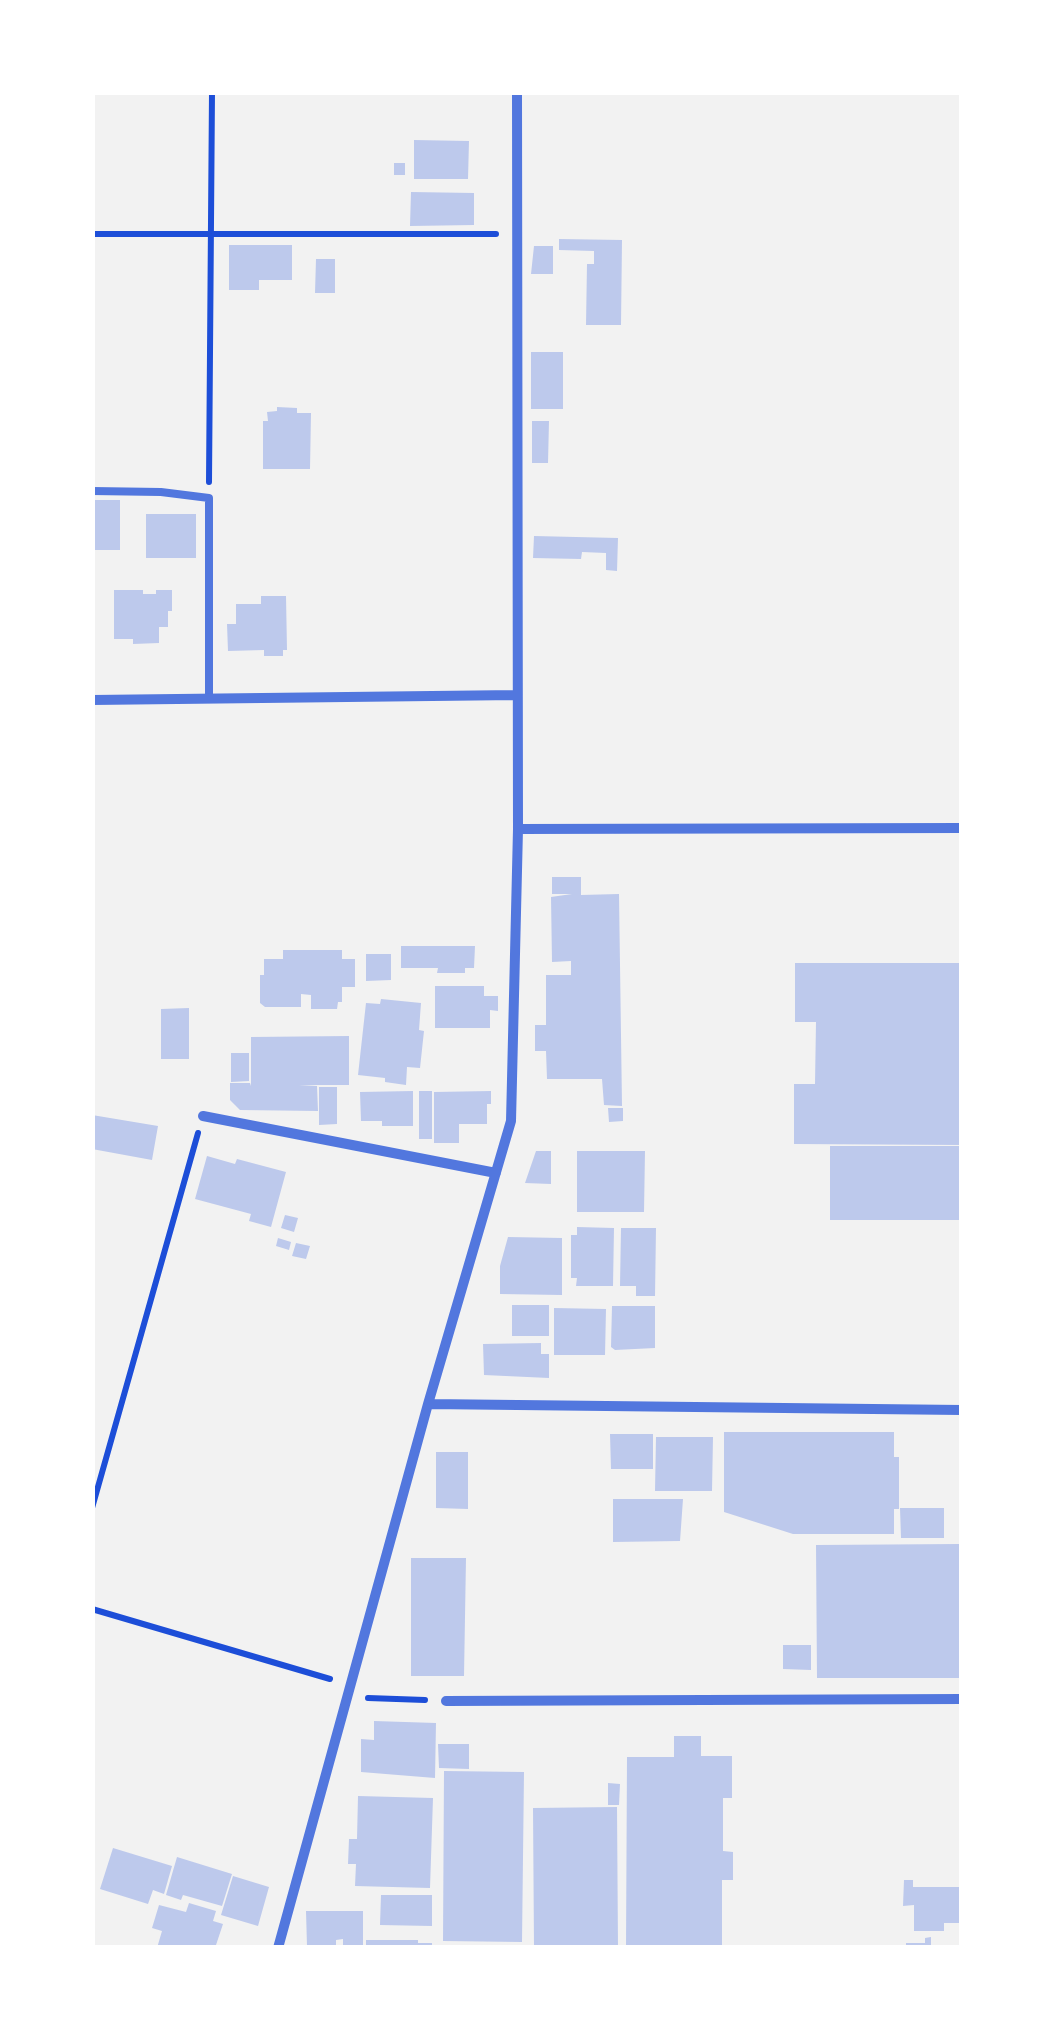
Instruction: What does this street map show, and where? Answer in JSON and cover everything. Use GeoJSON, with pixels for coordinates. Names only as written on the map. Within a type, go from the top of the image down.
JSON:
{"type":"FeatureCollection","features":[{"type":"Feature","properties":{"kind":"street"},"geometry":{"type":"LineString","coordinates":[[278,1948],[428,1404],[511,1121],[518,829],[517,92]]}},
{"type":"Feature","properties":{"kind":"street"},"geometry":{"type":"LineString","coordinates":[[92,700],[518,695]]}},
{"type":"Feature","properties":{"kind":"street"},"geometry":{"type":"LineString","coordinates":[[518,829],[962,828]]}},
{"type":"Feature","properties":{"kind":"street"},"geometry":{"type":"LineString","coordinates":[[203,1116],[496,1173]]}},
{"type":"Feature","properties":{"kind":"street"},"geometry":{"type":"LineString","coordinates":[[428,1404],[962,1410]]}},
{"type":"Feature","properties":{"kind":"street"},"geometry":{"type":"LineString","coordinates":[[446,1701],[962,1699]]}},
{"type":"Feature","properties":{"kind":"lane"},"geometry":{"type":"LineString","coordinates":[[92,491],[161,492],[209,498],[208,698]]}},
{"type":"Feature","properties":{"kind":"path"},"geometry":{"type":"LineString","coordinates":[[209,498],[212,92]]}},
{"type":"Feature","properties":{"kind":"path"},"geometry":{"type":"LineString","coordinates":[[92,234],[517,234]]}},
{"type":"Feature","properties":{"kind":"path"},"geometry":{"type":"LineString","coordinates":[[92,1508],[203,1116]]}},
{"type":"Feature","properties":{"kind":"path"},"geometry":{"type":"LineString","coordinates":[[92,1609],[350,1685]]}},
{"type":"Feature","properties":{"kind":"path"},"geometry":{"type":"LineString","coordinates":[[347,1698],[446,1701]]}},
{"type":"Feature","properties":{"kind":"building"},"geometry":{"type":"Polygon","coordinates":[[[414,140],[469,141],[468,179],[414,179],[414,140]]]}},
{"type":"Feature","properties":{"kind":"building"},"geometry":{"type":"Polygon","coordinates":[[[394,163],[405,163],[405,175],[394,175],[394,163]]]}},
{"type":"Feature","properties":{"kind":"building"},"geometry":{"type":"Polygon","coordinates":[[[411,192],[474,193],[474,225],[410,226],[411,192]]]}},
{"type":"Feature","properties":{"kind":"building"},"geometry":{"type":"Polygon","coordinates":[[[559,239],[622,240],[621,325],[586,325],[587,264],[594,264],[594,251],[559,250],[559,239]]]}},
{"type":"Feature","properties":{"kind":"building"},"geometry":{"type":"Polygon","coordinates":[[[229,245],[292,245],[292,280],[259,280],[259,290],[229,290],[229,245]]]}},
{"type":"Feature","properties":{"kind":"building"},"geometry":{"type":"Polygon","coordinates":[[[534,246],[553,246],[553,274],[531,274],[534,246]]]}},
{"type":"Feature","properties":{"kind":"building"},"geometry":{"type":"Polygon","coordinates":[[[316,259],[335,259],[335,293],[315,293],[316,259]]]}},
{"type":"Feature","properties":{"kind":"building"},"geometry":{"type":"Polygon","coordinates":[[[531,352],[563,352],[563,409],[531,409],[531,352]]]}},
{"type":"Feature","properties":{"kind":"building"},"geometry":{"type":"Polygon","coordinates":[[[277,407],[311,413],[310,469],[263,469],[263,421],[268,421],[267,412],[277,411],[277,407]]]}},
{"type":"Feature","properties":{"kind":"building"},"geometry":{"type":"Polygon","coordinates":[[[532,421],[549,421],[548,463],[532,463],[532,421]]]}},
{"type":"Feature","properties":{"kind":"building"},"geometry":{"type":"Polygon","coordinates":[[[92,500],[120,500],[120,550],[92,550],[92,500]]]}},
{"type":"Feature","properties":{"kind":"building"},"geometry":{"type":"Polygon","coordinates":[[[146,514],[196,514],[196,558],[146,558],[146,514]]]}},
{"type":"Feature","properties":{"kind":"building"},"geometry":{"type":"Polygon","coordinates":[[[534,536],[618,538],[617,571],[606,570],[606,553],[582,552],[581,559],[533,558],[534,536]]]}},
{"type":"Feature","properties":{"kind":"building"},"geometry":{"type":"Polygon","coordinates":[[[114,590],[156,594],[156,590],[172,590],[172,611],[168,611],[168,627],[159,627],[159,643],[133,644],[133,639],[114,639],[114,590]]]}},
{"type":"Feature","properties":{"kind":"building"},"geometry":{"type":"Polygon","coordinates":[[[261,596],[286,596],[287,650],[283,650],[283,656],[264,656],[264,650],[228,651],[227,624],[236,624],[236,604],[261,604],[261,596]]]}},
{"type":"Feature","properties":{"kind":"building"},"geometry":{"type":"Polygon","coordinates":[[[552,877],[581,877],[581,895],[619,894],[622,1106],[604,1105],[602,1079],[547,1079],[546,1051],[535,1051],[535,1025],[546,1025],[546,975],[571,975],[571,961],[552,962],[551,897],[572,894],[552,894],[552,877]]]}},
{"type":"Feature","properties":{"kind":"building"},"geometry":{"type":"Polygon","coordinates":[[[401,946],[475,946],[474,968],[465,968],[465,973],[437,973],[438,968],[401,968],[401,946]]]}},
{"type":"Feature","properties":{"kind":"building"},"geometry":{"type":"Polygon","coordinates":[[[283,950],[342,950],[342,959],[355,959],[355,987],[342,987],[342,1002],[338,1002],[337,1009],[311,1009],[311,995],[301,994],[301,1007],[265,1007],[260,1003],[264,959],[283,959],[283,950]]]}},
{"type":"Feature","properties":{"kind":"building"},"geometry":{"type":"Polygon","coordinates":[[[366,954],[391,954],[391,980],[366,981],[366,954]]]}},
{"type":"Feature","properties":{"kind":"building"},"geometry":{"type":"Polygon","coordinates":[[[795,963],[962,963],[962,1145],[794,1144],[794,1084],[815,1084],[816,1022],[795,1022],[795,963]]]}},
{"type":"Feature","properties":{"kind":"building"},"geometry":{"type":"Polygon","coordinates":[[[435,986],[484,986],[484,996],[498,996],[498,1011],[490,1010],[490,1028],[435,1028],[435,986]]]}},
{"type":"Feature","properties":{"kind":"building"},"geometry":{"type":"Polygon","coordinates":[[[381,999],[421,1003],[419,1030],[424,1031],[420,1068],[407,1067],[406,1085],[358,1075],[366,1003],[380,1004],[381,999]]]}},
{"type":"Feature","properties":{"kind":"building"},"geometry":{"type":"Polygon","coordinates":[[[189,1008],[189,1059],[161,1059],[161,1009],[189,1008]]]}},
{"type":"Feature","properties":{"kind":"building"},"geometry":{"type":"Polygon","coordinates":[[[349,1036],[349,1085],[299,1085],[317,1086],[318,1111],[240,1110],[230,1100],[230,1083],[251,1086],[251,1037],[349,1036]]]}},
{"type":"Feature","properties":{"kind":"building"},"geometry":{"type":"Polygon","coordinates":[[[231,1053],[249,1053],[249,1081],[231,1082],[231,1053]]]}},
{"type":"Feature","properties":{"kind":"building"},"geometry":{"type":"Polygon","coordinates":[[[319,1087],[337,1087],[337,1124],[319,1125],[319,1087]]]}},
{"type":"Feature","properties":{"kind":"building"},"geometry":{"type":"Polygon","coordinates":[[[413,1091],[413,1126],[361,1121],[360,1092],[413,1091]]]}},
{"type":"Feature","properties":{"kind":"building"},"geometry":{"type":"Polygon","coordinates":[[[419,1091],[432,1091],[432,1139],[419,1139],[419,1091]]]}},
{"type":"Feature","properties":{"kind":"building"},"geometry":{"type":"Polygon","coordinates":[[[491,1091],[487,1124],[459,1124],[459,1143],[434,1143],[434,1092],[491,1091]]]}},
{"type":"Feature","properties":{"kind":"building"},"geometry":{"type":"Polygon","coordinates":[[[608,1108],[623,1108],[623,1121],[609,1122],[608,1108]]]}},
{"type":"Feature","properties":{"kind":"building"},"geometry":{"type":"Polygon","coordinates":[[[92,1115],[158,1126],[152,1160],[92,1149],[92,1115]]]}},
{"type":"Feature","properties":{"kind":"building"},"geometry":{"type":"Polygon","coordinates":[[[830,1146],[962,1146],[962,1220],[830,1220],[830,1146]]]}},
{"type":"Feature","properties":{"kind":"building"},"geometry":{"type":"Polygon","coordinates":[[[536,1151],[551,1151],[551,1184],[525,1183],[536,1151]]]}},
{"type":"Feature","properties":{"kind":"building"},"geometry":{"type":"Polygon","coordinates":[[[577,1151],[645,1151],[644,1212],[577,1212],[577,1151]]]}},
{"type":"Feature","properties":{"kind":"building"},"geometry":{"type":"Polygon","coordinates":[[[207,1156],[235,1164],[237,1159],[286,1172],[271,1227],[249,1221],[251,1214],[195,1199],[207,1156]]]}},
{"type":"Feature","properties":{"kind":"building"},"geometry":{"type":"Polygon","coordinates":[[[285,1215],[298,1218],[294,1232],[281,1228],[285,1215]]]}},
{"type":"Feature","properties":{"kind":"building"},"geometry":{"type":"Polygon","coordinates":[[[577,1227],[614,1228],[613,1286],[576,1286],[577,1278],[571,1278],[571,1235],[577,1235],[577,1227]]]}},
{"type":"Feature","properties":{"kind":"building"},"geometry":{"type":"Polygon","coordinates":[[[621,1228],[656,1228],[655,1296],[636,1296],[636,1286],[620,1286],[621,1228]]]}},
{"type":"Feature","properties":{"kind":"building"},"geometry":{"type":"Polygon","coordinates":[[[508,1237],[562,1238],[562,1295],[500,1294],[500,1266],[508,1237]]]}},
{"type":"Feature","properties":{"kind":"building"},"geometry":{"type":"Polygon","coordinates":[[[278,1238],[291,1242],[289,1250],[276,1246],[278,1238]]]}},
{"type":"Feature","properties":{"kind":"building"},"geometry":{"type":"Polygon","coordinates":[[[296,1243],[310,1246],[306,1259],[292,1256],[296,1243]]]}},
{"type":"Feature","properties":{"kind":"building"},"geometry":{"type":"Polygon","coordinates":[[[512,1305],[549,1305],[549,1336],[512,1336],[512,1305]]]}},
{"type":"Feature","properties":{"kind":"building"},"geometry":{"type":"Polygon","coordinates":[[[612,1306],[655,1306],[655,1348],[611,1347],[612,1306]]]}},
{"type":"Feature","properties":{"kind":"building"},"geometry":{"type":"Polygon","coordinates":[[[554,1308],[606,1309],[605,1355],[554,1355],[554,1308]]]}},
{"type":"Feature","properties":{"kind":"building"},"geometry":{"type":"Polygon","coordinates":[[[541,1343],[541,1354],[549,1354],[549,1378],[484,1375],[483,1344],[541,1343]]]}},
{"type":"Feature","properties":{"kind":"building"},"geometry":{"type":"Polygon","coordinates":[[[724,1432],[894,1432],[894,1457],[899,1457],[899,1509],[894,1509],[894,1534],[793,1534],[724,1512],[724,1432]]]}},
{"type":"Feature","properties":{"kind":"building"},"geometry":{"type":"Polygon","coordinates":[[[610,1434],[653,1434],[653,1469],[611,1469],[610,1434]]]}},
{"type":"Feature","properties":{"kind":"building"},"geometry":{"type":"Polygon","coordinates":[[[656,1437],[713,1437],[712,1491],[655,1491],[656,1437]]]}},
{"type":"Feature","properties":{"kind":"building"},"geometry":{"type":"Polygon","coordinates":[[[436,1452],[468,1452],[468,1509],[436,1508],[436,1452]]]}},
{"type":"Feature","properties":{"kind":"building"},"geometry":{"type":"Polygon","coordinates":[[[613,1499],[683,1499],[680,1541],[613,1542],[613,1499]]]}},
{"type":"Feature","properties":{"kind":"building"},"geometry":{"type":"Polygon","coordinates":[[[900,1508],[944,1508],[944,1538],[901,1538],[900,1508]]]}},
{"type":"Feature","properties":{"kind":"building"},"geometry":{"type":"Polygon","coordinates":[[[959,1544],[959,1678],[817,1678],[816,1545],[959,1544]]]}},
{"type":"Feature","properties":{"kind":"building"},"geometry":{"type":"Polygon","coordinates":[[[411,1558],[466,1558],[464,1676],[411,1676],[411,1558]]]}},
{"type":"Feature","properties":{"kind":"building"},"geometry":{"type":"Polygon","coordinates":[[[783,1645],[811,1645],[811,1670],[783,1669],[783,1645]]]}},
{"type":"Feature","properties":{"kind":"building"},"geometry":{"type":"Polygon","coordinates":[[[374,1721],[436,1723],[435,1778],[361,1772],[361,1739],[374,1740],[374,1721]]]}},
{"type":"Feature","properties":{"kind":"building"},"geometry":{"type":"Polygon","coordinates":[[[674,1736],[701,1736],[701,1756],[732,1756],[732,1798],[723,1798],[723,1851],[733,1852],[733,1880],[722,1880],[722,1948],[626,1948],[627,1757],[674,1757],[674,1736]]]}},
{"type":"Feature","properties":{"kind":"building"},"geometry":{"type":"Polygon","coordinates":[[[438,1744],[469,1744],[469,1769],[439,1768],[438,1744]]]}},
{"type":"Feature","properties":{"kind":"building"},"geometry":{"type":"Polygon","coordinates":[[[444,1771],[524,1772],[522,1942],[443,1941],[444,1771]]]}},
{"type":"Feature","properties":{"kind":"building"},"geometry":{"type":"Polygon","coordinates":[[[608,1783],[620,1784],[619,1805],[608,1805],[608,1783]]]}},
{"type":"Feature","properties":{"kind":"building"},"geometry":{"type":"Polygon","coordinates":[[[358,1796],[433,1798],[430,1888],[355,1886],[356,1864],[348,1864],[349,1839],[357,1839],[358,1796]]]}},
{"type":"Feature","properties":{"kind":"building"},"geometry":{"type":"Polygon","coordinates":[[[617,1807],[618,1948],[534,1948],[533,1808],[617,1807]]]}},
{"type":"Feature","properties":{"kind":"building"},"geometry":{"type":"Polygon","coordinates":[[[113,1848],[172,1866],[164,1894],[153,1890],[148,1904],[100,1889],[113,1848]]]}},
{"type":"Feature","properties":{"kind":"building"},"geometry":{"type":"Polygon","coordinates":[[[177,1857],[232,1874],[222,1906],[183,1895],[181,1900],[166,1895],[177,1857]]]}},
{"type":"Feature","properties":{"kind":"building"},"geometry":{"type":"Polygon","coordinates":[[[233,1876],[269,1887],[258,1926],[221,1915],[233,1876]]]}},
{"type":"Feature","properties":{"kind":"building"},"geometry":{"type":"Polygon","coordinates":[[[904,1880],[913,1880],[913,1887],[962,1887],[962,1923],[944,1923],[944,1931],[914,1931],[914,1905],[903,1906],[904,1880]]]}},
{"type":"Feature","properties":{"kind":"building"},"geometry":{"type":"Polygon","coordinates":[[[381,1895],[432,1895],[432,1926],[380,1925],[381,1895]]]}},
{"type":"Feature","properties":{"kind":"building"},"geometry":{"type":"Polygon","coordinates":[[[189,1903],[216,1911],[213,1921],[223,1924],[215,1948],[157,1948],[162,1931],[152,1928],[159,1905],[186,1912],[189,1903]]]}},
{"type":"Feature","properties":{"kind":"building"},"geometry":{"type":"Polygon","coordinates":[[[306,1911],[363,1911],[363,1948],[343,1948],[343,1939],[336,1940],[336,1946],[307,1946],[306,1911]]]}},
{"type":"Feature","properties":{"kind":"building"},"geometry":{"type":"Polygon","coordinates":[[[931,1937],[931,1948],[906,1948],[906,1943],[925,1943],[925,1938],[931,1937]]]}},
{"type":"Feature","properties":{"kind":"building"},"geometry":{"type":"Polygon","coordinates":[[[366,1940],[418,1940],[432,1943],[432,1948],[366,1948],[366,1940]]]}}]}
